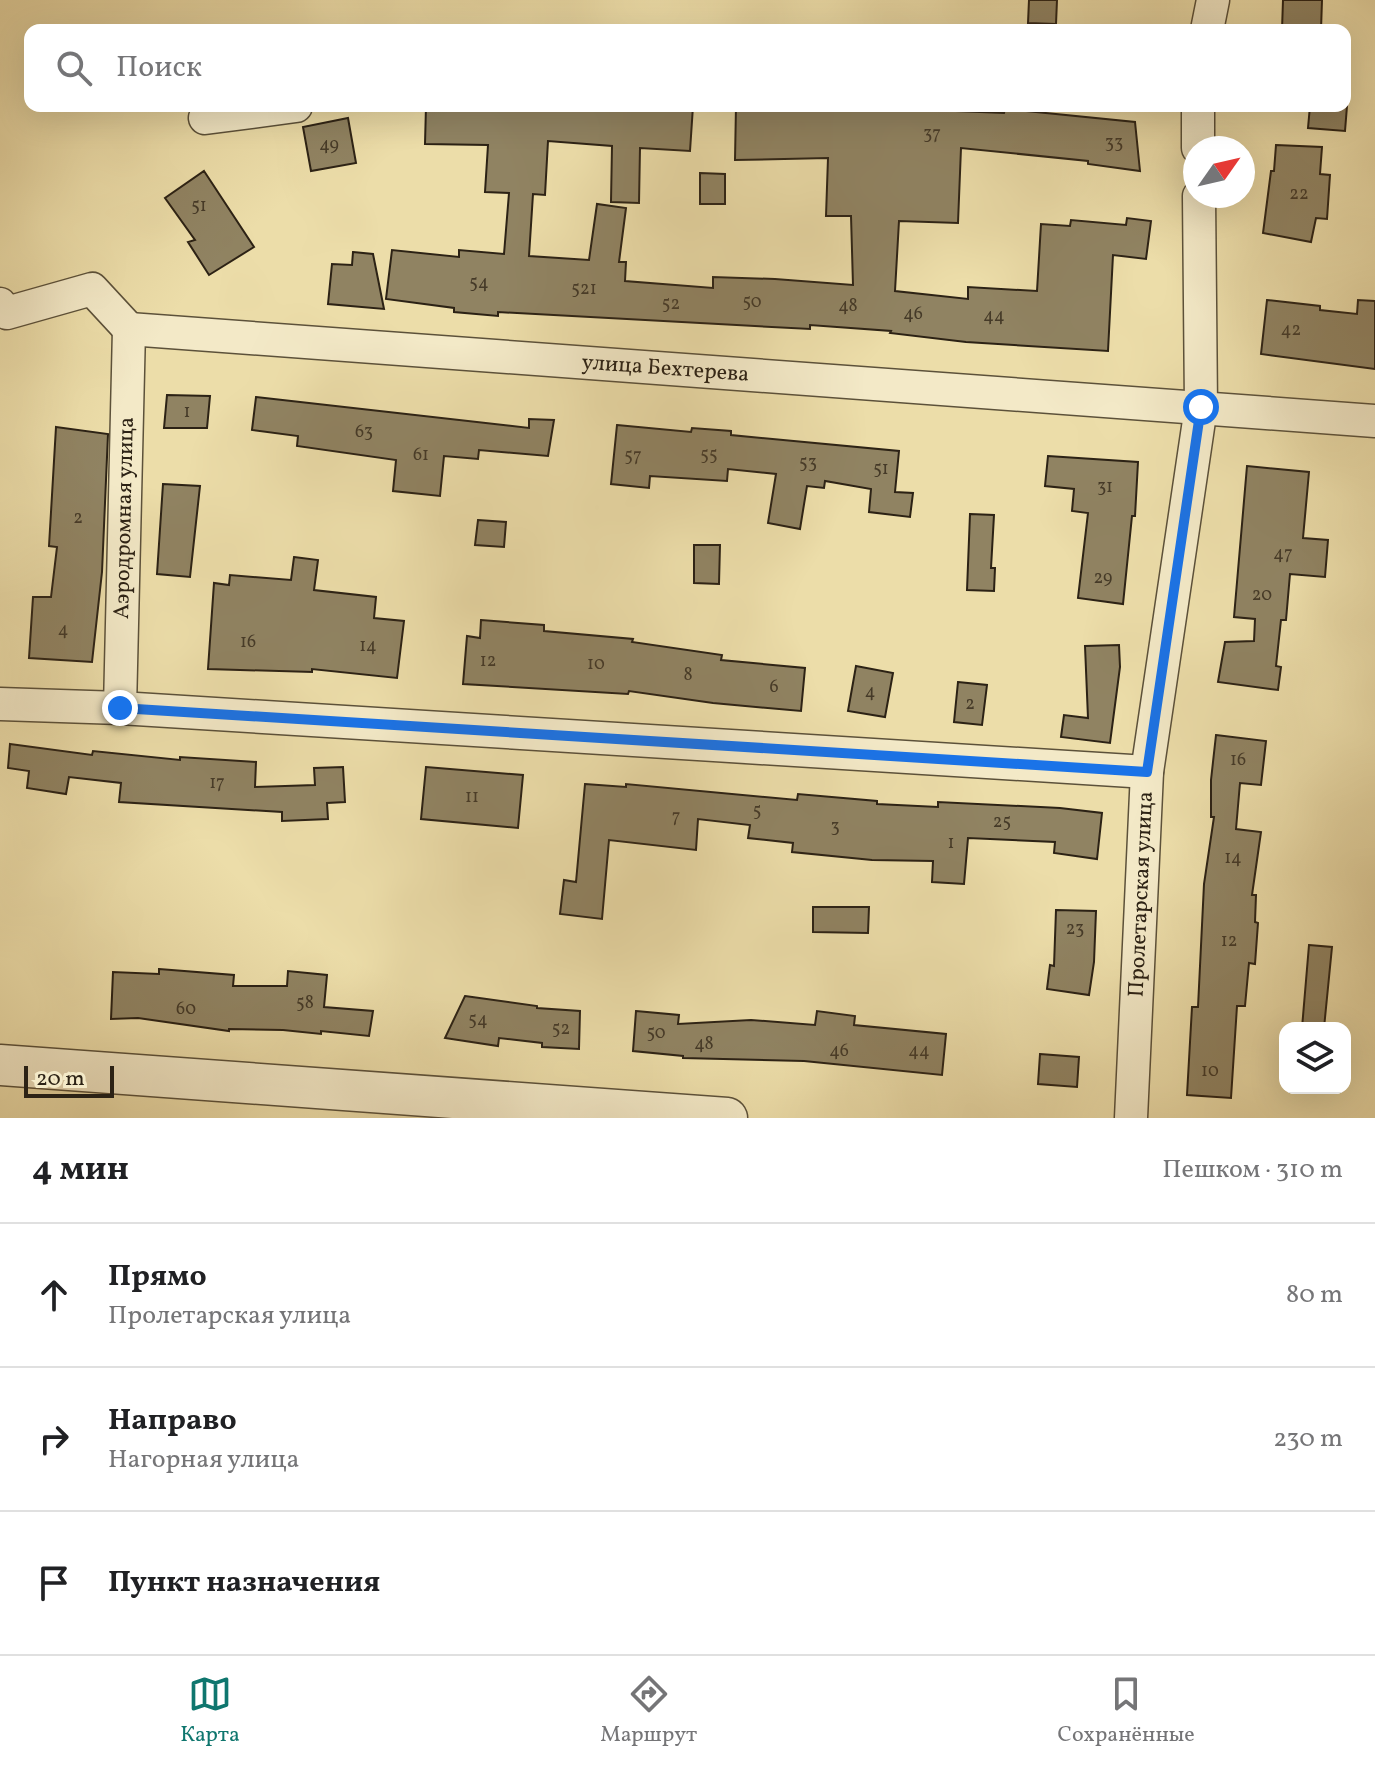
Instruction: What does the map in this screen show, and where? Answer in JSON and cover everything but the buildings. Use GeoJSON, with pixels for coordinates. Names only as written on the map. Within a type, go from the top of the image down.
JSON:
{"type":"FeatureCollection","features":[{"type":"Feature","properties":{"kind":"street"},"geometry":{"type":"LineString","coordinates":[[1208,24],[1213,0]]}},
{"type":"Feature","properties":{"kind":"street"},"geometry":{"type":"LineString","coordinates":[[205,118],[250,112]]}},
{"type":"Feature","properties":{"kind":"street"},"geometry":{"type":"LineString","coordinates":[[1198,112],[1198,136]]}},
{"type":"Feature","properties":{"kind":"street","name":"Пролетарская улица"},"geometry":{"type":"LineString","coordinates":[[1131,1118],[1147,772],[1201,407],[1199,208]]}},
{"type":"Feature","properties":{"kind":"street"},"geometry":{"type":"LineString","coordinates":[[0,304],[7,313],[92,289],[129,329]]}},
{"type":"Feature","properties":{"kind":"street","name":"улица Бехтерева"},"geometry":{"type":"LineString","coordinates":[[129,329],[1375,421]]}},
{"type":"Feature","properties":{"kind":"street","name":"Аэродромная улица"},"geometry":{"type":"LineString","coordinates":[[120,708],[129,329]]}},
{"type":"Feature","properties":{"kind":"street"},"geometry":{"type":"LineString","coordinates":[[0,704],[120,708],[1147,772]]}},
{"type":"Feature","properties":{"kind":"street"},"geometry":{"type":"LineString","coordinates":[[0,1065],[727,1118]]}},
{"type":"Feature","properties":{"kind":"route"},"geometry":{"type":"LineString","coordinates":[[120,708],[1147,772],[1201,407]]}}]}
